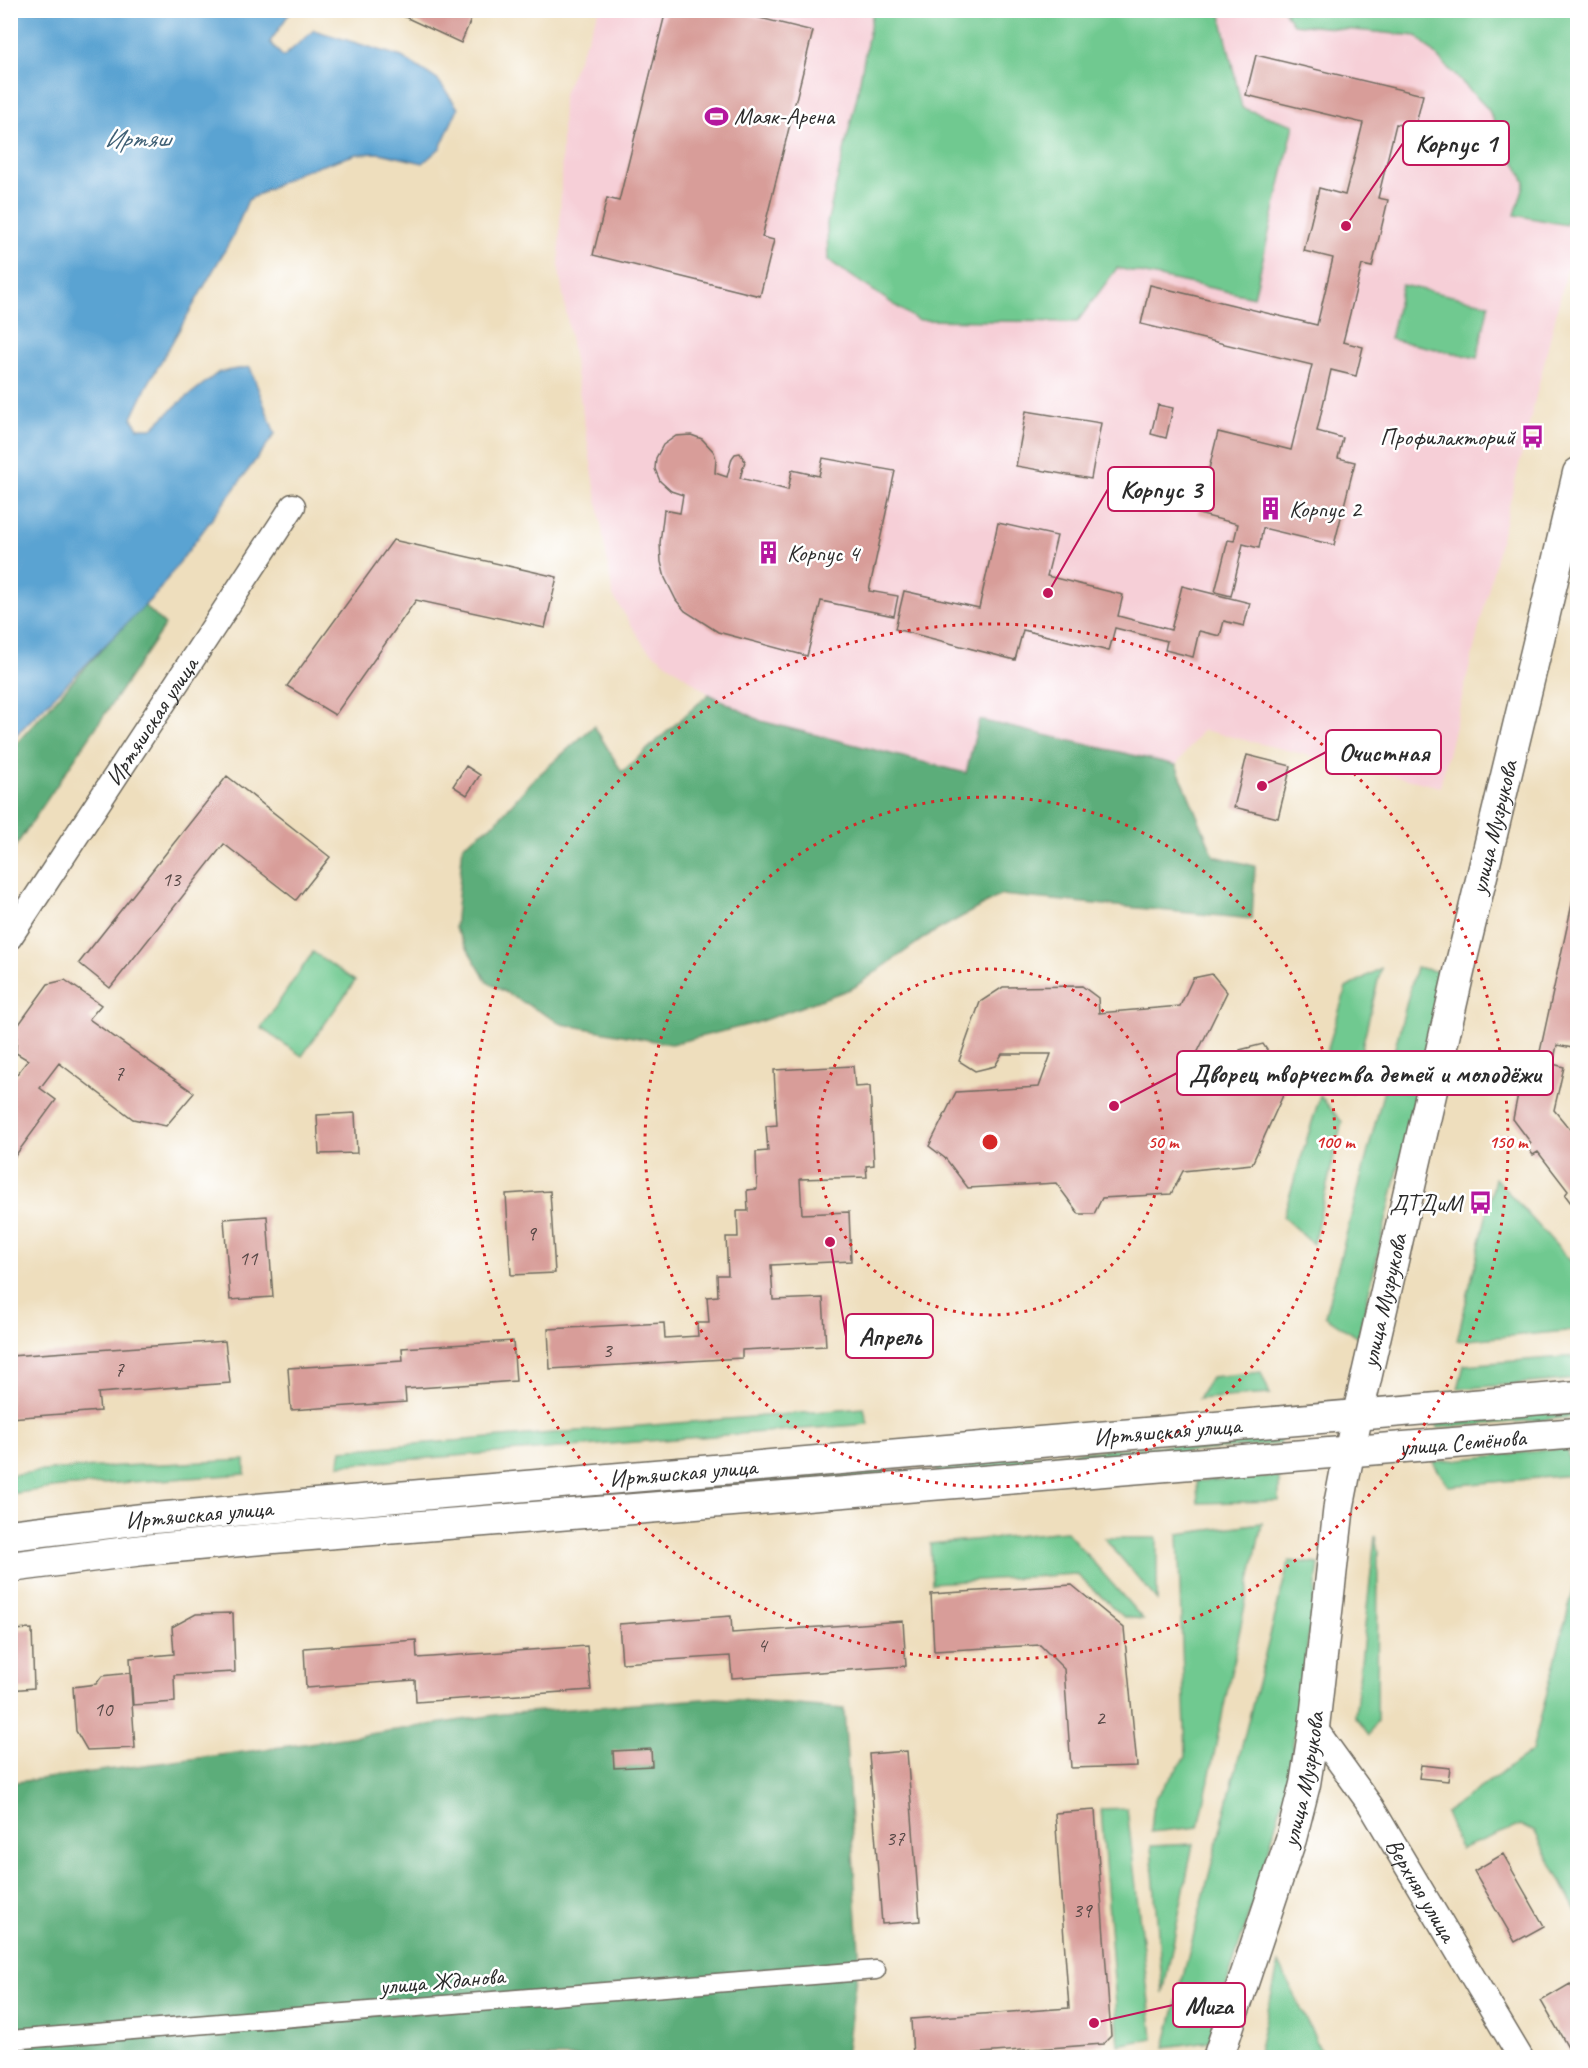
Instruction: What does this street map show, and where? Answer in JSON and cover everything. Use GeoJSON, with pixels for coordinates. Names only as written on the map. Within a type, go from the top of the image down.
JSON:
{"type":"FeatureCollection","features":[{"type":"Feature","properties":{"kind":"street","name":"улица Музрукова"},"geometry":{"type":"LineString","coordinates":[[1218,2058],[1291,1839],[1305,1784],[1314,1727],[1339,1505],[1349,1453],[1461,963],[1578,473]]}},
{"type":"Feature","properties":{"kind":"street","name":"Иртяшская улица"},"geometry":{"type":"LineString","coordinates":[[10,937],[293,506]]}},
{"type":"Feature","properties":{"kind":"street","name":"улица Семёнова"},"geometry":{"type":"LineString","coordinates":[[1357,1416],[1578,1396]]}},
{"type":"Feature","properties":{"kind":"street","name":"Иртяшская улица"},"geometry":{"type":"LineString","coordinates":[[10,1534],[268,1508],[1357,1416]]}},
{"type":"Feature","properties":{"kind":"street","name":"улица Семёнова"},"geometry":{"type":"LineString","coordinates":[[1349,1453],[1578,1433]]}},
{"type":"Feature","properties":{"kind":"street","name":"Иртяшская улица"},"geometry":{"type":"LineString","coordinates":[[10,1567],[143,1550],[273,1538],[1349,1453]]}},
{"type":"Feature","properties":{"kind":"street"},"geometry":{"type":"LineString","coordinates":[[907,1454],[911,1488]]}},
{"type":"Feature","properties":{"kind":"street"},"geometry":{"type":"LineString","coordinates":[[268,1508],[273,1538]]}},
{"type":"Feature","properties":{"kind":"street","name":"Верхняя улица"},"geometry":{"type":"LineString","coordinates":[[1314,1727],[1371,1806],[1521,2058]]}},
{"type":"Feature","properties":{"kind":"street","name":"улица Жданова"},"geometry":{"type":"LineString","coordinates":[[10,2040],[876,1970]]}},
{"type":"Feature","properties":{"kind":"shaded area"},"geometry":{"type":"Polygon","coordinates":[[[599,11],[1577,11],[1577,229],[1440,787],[1203,730],[1176,765],[979,720],[967,773],[761,721],[709,694],[645,647],[613,596],[559,270],[563,94],[599,11]]]}},
{"type":"Feature","properties":{"kind":"green space"},"geometry":{"type":"Polygon","coordinates":[[[873,11],[1220,11],[1242,108],[1294,125],[1254,297],[1117,268],[1077,322],[917,320],[828,260],[827,223],[857,96],[873,11]]]}},
{"type":"Feature","properties":{"kind":"green space"},"geometry":{"type":"Polygon","coordinates":[[[1284,11],[1577,11],[1578,175],[1566,225],[1515,215],[1525,182],[1488,109],[1417,36],[1293,24],[1284,11]]]}},
{"type":"Feature","properties":{"kind":"green space"},"geometry":{"type":"Polygon","coordinates":[[[1402,285],[1489,304],[1477,358],[1390,339],[1402,285]]]}},
{"type":"Feature","properties":{"kind":"green space"},"geometry":{"type":"Polygon","coordinates":[[[143,604],[165,625],[11,853],[11,749],[143,604]]]}},
{"type":"Feature","properties":{"kind":"green space"},"geometry":{"type":"Polygon","coordinates":[[[709,694],[761,721],[966,773],[979,720],[1176,765],[1214,856],[1255,866],[1252,919],[1001,895],[927,936],[853,988],[756,1023],[671,1044],[562,1024],[487,982],[455,928],[463,845],[496,822],[532,781],[594,726],[622,772],[709,694]]]}},
{"type":"Feature","properties":{"kind":"green space"},"geometry":{"type":"Polygon","coordinates":[[[313,952],[355,981],[302,1056],[261,1028],[313,952]]]}},
{"type":"Feature","properties":{"kind":"green space"},"geometry":{"type":"Polygon","coordinates":[[[1416,967],[1445,973],[1358,1338],[1325,1316],[1416,967]]]}},
{"type":"Feature","properties":{"kind":"green space"},"geometry":{"type":"Polygon","coordinates":[[[1381,968],[1351,1093],[1324,1061],[1346,988],[1381,968]]]}},
{"type":"Feature","properties":{"kind":"green space"},"geometry":{"type":"Polygon","coordinates":[[[1320,1096],[1342,1122],[1313,1244],[1283,1217],[1320,1096]]]}},
{"type":"Feature","properties":{"kind":"green space"},"geometry":{"type":"Polygon","coordinates":[[[1495,1178],[1577,1268],[1577,1330],[1457,1341],[1495,1178]]]}},
{"type":"Feature","properties":{"kind":"green space"},"geometry":{"type":"Polygon","coordinates":[[[1577,1356],[1577,1379],[1458,1389],[1464,1365],[1577,1356]]]}},
{"type":"Feature","properties":{"kind":"green space"},"geometry":{"type":"Polygon","coordinates":[[[1261,1372],[1270,1394],[1198,1399],[1211,1377],[1261,1372]]]}},
{"type":"Feature","properties":{"kind":"green space"},"geometry":{"type":"Polygon","coordinates":[[[864,1408],[868,1424],[339,1465],[342,1450],[864,1408]]]}},
{"type":"Feature","properties":{"kind":"green space"},"geometry":{"type":"Polygon","coordinates":[[[1577,1408],[1577,1417],[1437,1428],[1434,1419],[1577,1408]]]}},
{"type":"Feature","properties":{"kind":"green space"},"geometry":{"type":"Polygon","coordinates":[[[1279,1436],[1280,1444],[938,1473],[932,1464],[1279,1436]]]}},
{"type":"Feature","properties":{"kind":"green space"},"geometry":{"type":"Polygon","coordinates":[[[1566,1448],[1573,1475],[1448,1486],[1433,1462],[1566,1448]]]}},
{"type":"Feature","properties":{"kind":"green space"},"geometry":{"type":"Polygon","coordinates":[[[245,1460],[245,1474],[60,1487],[11,1494],[11,1475],[60,1469],[245,1460]]]}},
{"type":"Feature","properties":{"kind":"green space"},"geometry":{"type":"Polygon","coordinates":[[[884,1466],[887,1478],[307,1524],[309,1514],[884,1466]]]}},
{"type":"Feature","properties":{"kind":"green space"},"geometry":{"type":"Polygon","coordinates":[[[1279,1476],[1279,1501],[1198,1503],[1197,1481],[1279,1476]]]}},
{"type":"Feature","properties":{"kind":"green space"},"geometry":{"type":"Polygon","coordinates":[[[1262,1523],[1199,1827],[1151,1832],[1154,1799],[1186,1757],[1178,1534],[1262,1523]]]}},
{"type":"Feature","properties":{"kind":"green space"},"geometry":{"type":"Polygon","coordinates":[[[1066,1531],[1143,1619],[1124,1617],[1076,1574],[932,1583],[930,1544],[1066,1531]]]}},
{"type":"Feature","properties":{"kind":"green space"},"geometry":{"type":"Polygon","coordinates":[[[1375,1536],[1378,1553],[1377,1721],[1369,1735],[1355,1716],[1375,1536]]]}},
{"type":"Feature","properties":{"kind":"green space"},"geometry":{"type":"Polygon","coordinates":[[[1104,1538],[1157,1538],[1157,1600],[1104,1538]]]}},
{"type":"Feature","properties":{"kind":"green space"},"geometry":{"type":"Polygon","coordinates":[[[1289,1561],[1319,1564],[1288,1779],[1268,1853],[1209,2041],[1165,2047],[1289,1561]]]}},
{"type":"Feature","properties":{"kind":"green space"},"geometry":{"type":"Polygon","coordinates":[[[1577,1576],[1577,1913],[1535,1832],[1521,1825],[1460,1849],[1445,1813],[1532,1751],[1577,1576]]]}},
{"type":"Feature","properties":{"kind":"green space"},"geometry":{"type":"Polygon","coordinates":[[[717,1698],[844,1709],[859,1951],[846,2057],[11,2057],[10,1783],[296,1745],[502,1714],[717,1698]]]}},
{"type":"Feature","properties":{"kind":"green space"},"geometry":{"type":"Polygon","coordinates":[[[1127,1808],[1153,2038],[1119,2045],[1101,1809],[1127,1808]]]}},
{"type":"Feature","properties":{"kind":"green space"},"geometry":{"type":"Polygon","coordinates":[[[1193,1844],[1163,1994],[1151,1846],[1193,1844]]]}},
{"type":"Feature","properties":{"kind":"green space"},"geometry":{"type":"Polygon","coordinates":[[[1279,1963],[1324,2057],[1257,2057],[1279,1963]]]}},
{"type":"Feature","properties":{"kind":"water","name":"Иртяш"},"geometry":{"type":"Polygon","coordinates":[[[11,10],[291,11],[270,42],[283,57],[314,30],[402,57],[438,80],[458,108],[440,148],[423,163],[380,153],[357,154],[298,173],[248,200],[233,236],[147,386],[132,418],[138,428],[152,428],[179,403],[219,372],[250,367],[275,434],[156,594],[11,740],[11,10]]]}},
{"type":"Feature","properties":{"kind":"building"},"geometry":{"type":"Polygon","coordinates":[[[390,10],[475,10],[461,43],[390,10]]]}},
{"type":"Feature","properties":{"kind":"building","name":"Маяк-Арена"},"geometry":{"type":"Polygon","coordinates":[[[666,10],[727,10],[813,31],[762,237],[774,240],[760,296],[593,255],[607,198],[619,201],[666,10]]]}},
{"type":"Feature","properties":{"kind":"building"},"geometry":{"type":"Polygon","coordinates":[[[1256,55],[1423,95],[1415,128],[1396,124],[1378,198],[1388,200],[1372,267],[1362,265],[1343,342],[1363,347],[1356,376],[1331,370],[1317,431],[1343,438],[1338,458],[1355,462],[1334,545],[1263,528],[1259,548],[1243,544],[1231,596],[1215,592],[1228,540],[1234,541],[1238,524],[1198,514],[1218,432],[1291,450],[1312,365],[1141,324],[1150,285],[1317,325],[1333,258],[1304,251],[1319,188],[1345,195],[1363,123],[1246,95],[1256,55]]]}},
{"type":"Feature","properties":{"kind":"building"},"geometry":{"type":"Polygon","coordinates":[[[1158,405],[1173,408],[1166,438],[1151,434],[1158,405]]]}},
{"type":"Feature","properties":{"kind":"building"},"geometry":{"type":"Polygon","coordinates":[[[1026,411],[1101,423],[1091,479],[1016,466],[1026,411]]]}},
{"type":"Feature","properties":{"kind":"building","name":"Корпус 4"},"geometry":{"type":"Polygon","coordinates":[[[691,435],[702,439],[714,452],[715,473],[727,477],[732,458],[735,454],[740,453],[745,461],[740,478],[788,490],[792,470],[819,476],[823,458],[895,471],[869,591],[898,596],[894,616],[821,601],[807,656],[718,632],[685,611],[676,600],[665,578],[660,543],[664,510],[680,513],[683,495],[671,491],[660,481],[655,469],[656,458],[663,445],[676,436],[691,435]]]}},
{"type":"Feature","properties":{"kind":"building"},"geometry":{"type":"Polygon","coordinates":[[[998,523],[1057,536],[1047,576],[1123,595],[1118,616],[1171,630],[1182,586],[1250,603],[1244,626],[1224,621],[1220,636],[1199,631],[1193,657],[1165,650],[1167,641],[1115,628],[1109,651],[1023,630],[1015,660],[895,629],[904,591],[979,608],[998,523]]]}},
{"type":"Feature","properties":{"kind":"building"},"geometry":{"type":"Polygon","coordinates":[[[393,540],[557,577],[545,628],[416,600],[335,715],[287,686],[393,540]]]}},
{"type":"Feature","properties":{"kind":"building"},"geometry":{"type":"Polygon","coordinates":[[[1247,755],[1291,766],[1278,818],[1234,807],[1247,755]]]}},
{"type":"Feature","properties":{"kind":"building"},"geometry":{"type":"Polygon","coordinates":[[[466,766],[480,775],[467,795],[453,786],[466,766]]]}},
{"type":"Feature","properties":{"kind":"building"},"geometry":{"type":"Polygon","coordinates":[[[227,776],[330,857],[296,900],[224,844],[110,988],[79,963],[227,776]]]}},
{"type":"Feature","properties":{"kind":"building"},"geometry":{"type":"Polygon","coordinates":[[[1577,881],[1578,1049],[1557,1045],[1553,1064],[1564,1067],[1554,1110],[1578,1139],[1578,1202],[1576,1200],[1571,1203],[1565,1195],[1568,1191],[1538,1152],[1533,1155],[1527,1147],[1531,1143],[1513,1119],[1518,1094],[1513,1092],[1515,1083],[1521,1083],[1526,1058],[1538,1061],[1577,881]]]}},
{"type":"Feature","properties":{"kind":"building"},"geometry":{"type":"Polygon","coordinates":[[[1212,974],[1227,992],[1187,1074],[1231,1074],[1240,1050],[1263,1044],[1289,1082],[1252,1164],[1183,1171],[1171,1194],[1102,1198],[1094,1214],[1079,1214],[1056,1183],[968,1188],[946,1159],[929,1146],[956,1092],[1039,1087],[1051,1054],[1002,1054],[995,1066],[975,1071],[959,1061],[980,1002],[1003,987],[1082,986],[1098,998],[1099,1013],[1180,1006],[1193,978],[1212,974]]]}},
{"type":"Feature","properties":{"kind":"building"},"geometry":{"type":"Polygon","coordinates":[[[65,980],[101,1005],[89,1019],[194,1093],[166,1126],[133,1119],[59,1063],[40,1088],[56,1100],[10,1163],[10,1083],[28,1060],[16,1053],[17,1027],[48,984],[65,980]]]}},
{"type":"Feature","properties":{"kind":"building"},"geometry":{"type":"Polygon","coordinates":[[[853,1066],[855,1087],[870,1086],[874,1165],[866,1166],[867,1177],[800,1179],[802,1214],[849,1212],[851,1261],[771,1265],[773,1300],[823,1298],[826,1346],[742,1350],[742,1358],[550,1369],[548,1329],[664,1323],[665,1338],[698,1336],[697,1323],[709,1323],[707,1297],[718,1296],[717,1275],[728,1275],[726,1237],[738,1237],[737,1211],[748,1211],[747,1190],[757,1189],[756,1152],[768,1151],[766,1126],[777,1125],[774,1070],[853,1066]]]}},
{"type":"Feature","properties":{"kind":"building"},"geometry":{"type":"Polygon","coordinates":[[[355,1113],[357,1153],[319,1154],[317,1115],[355,1113]]]}},
{"type":"Feature","properties":{"kind":"building"},"geometry":{"type":"Polygon","coordinates":[[[550,1191],[555,1273],[511,1275],[506,1194],[550,1191]]]}},
{"type":"Feature","properties":{"kind":"building"},"geometry":{"type":"Polygon","coordinates":[[[267,1216],[273,1297],[230,1300],[224,1219],[267,1216]]]}},
{"type":"Feature","properties":{"kind":"building"},"geometry":{"type":"Polygon","coordinates":[[[225,1341],[230,1383],[98,1393],[100,1411],[10,1418],[10,1356],[225,1341]]]}},
{"type":"Feature","properties":{"kind":"building"},"geometry":{"type":"Polygon","coordinates":[[[513,1341],[516,1381],[405,1389],[406,1402],[291,1410],[288,1368],[403,1361],[402,1348],[513,1341]]]}},
{"type":"Feature","properties":{"kind":"building"},"geometry":{"type":"Polygon","coordinates":[[[1072,1585],[1124,1628],[1137,1766],[1071,1768],[1064,1669],[1040,1645],[934,1651],[931,1594],[1072,1585]]]}},
{"type":"Feature","properties":{"kind":"building"},"geometry":{"type":"Polygon","coordinates":[[[233,1613],[235,1672],[174,1675],[175,1702],[133,1705],[130,1658],[174,1654],[172,1627],[196,1614],[233,1613]]]}},
{"type":"Feature","properties":{"kind":"building"},"geometry":{"type":"Polygon","coordinates":[[[731,1616],[732,1633],[903,1621],[906,1666],[732,1678],[730,1656],[622,1663],[619,1624],[731,1616]]]}},
{"type":"Feature","properties":{"kind":"building"},"geometry":{"type":"Polygon","coordinates":[[[32,1629],[34,1688],[10,1690],[10,1630],[32,1629]]]}},
{"type":"Feature","properties":{"kind":"building"},"geometry":{"type":"Polygon","coordinates":[[[416,1640],[417,1658],[587,1646],[591,1690],[416,1702],[415,1680],[306,1688],[304,1648],[416,1640]]]}},
{"type":"Feature","properties":{"kind":"building"},"geometry":{"type":"Polygon","coordinates":[[[130,1673],[135,1748],[87,1750],[76,1731],[73,1687],[96,1684],[102,1676],[130,1673]]]}},
{"type":"Feature","properties":{"kind":"building"},"geometry":{"type":"Polygon","coordinates":[[[651,1749],[652,1766],[614,1768],[613,1751],[651,1749]]]}},
{"type":"Feature","properties":{"kind":"building"},"geometry":{"type":"Polygon","coordinates":[[[907,1751],[920,1921],[882,1924],[869,1754],[907,1751]]]}},
{"type":"Feature","properties":{"kind":"building"},"geometry":{"type":"Polygon","coordinates":[[[1421,1765],[1450,1768],[1448,1781],[1419,1778],[1421,1765]]]}},
{"type":"Feature","properties":{"kind":"building"},"geometry":{"type":"Polygon","coordinates":[[[1095,1810],[1111,2036],[1103,2044],[913,2058],[911,2019],[1069,2008],[1055,1813],[1095,1810]]]}},
{"type":"Feature","properties":{"kind":"building"},"geometry":{"type":"Polygon","coordinates":[[[1503,1854],[1544,1926],[1515,1942],[1474,1871],[1503,1854]]]}},
{"type":"Feature","properties":{"kind":"building"},"geometry":{"type":"Polygon","coordinates":[[[1570,1984],[1578,1997],[1578,2058],[1574,2058],[1541,2001],[1570,1984]]]}},
{"type":"Feature","properties":{"kind":"place","name":"Маяк-Арена"},"geometry":{"type":"Point","coordinates":[716,116]}},
{"type":"Feature","properties":{"kind":"place","name":"Корпус 1"},"geometry":{"type":"Point","coordinates":[1346,226]}},
{"type":"Feature","properties":{"kind":"place","name":"Профилакторий"},"geometry":{"type":"Point","coordinates":[1533,437]}},
{"type":"Feature","properties":{"kind":"place","name":"Корпус 2"},"geometry":{"type":"Point","coordinates":[1271,509]}},
{"type":"Feature","properties":{"kind":"place","name":"Корпус 4"},"geometry":{"type":"Point","coordinates":[769,553]}},
{"type":"Feature","properties":{"kind":"place","name":"Корпус 3"},"geometry":{"type":"Point","coordinates":[1048,593]}},
{"type":"Feature","properties":{"kind":"place","name":"Очистная"},"geometry":{"type":"Point","coordinates":[1262,786]}},
{"type":"Feature","properties":{"kind":"place","name":"Дворец творчества детей и молодёжи"},"geometry":{"type":"Point","coordinates":[1114,1106]}},
{"type":"Feature","properties":{"kind":"place","name":"ДТДиМ"},"geometry":{"type":"Point","coordinates":[1480,1203]}},
{"type":"Feature","properties":{"kind":"place","name":"Апрель"},"geometry":{"type":"Point","coordinates":[830,1242]}},
{"type":"Feature","properties":{"kind":"place","name":"Muza"},"geometry":{"type":"Point","coordinates":[1094,2023]}}]}
